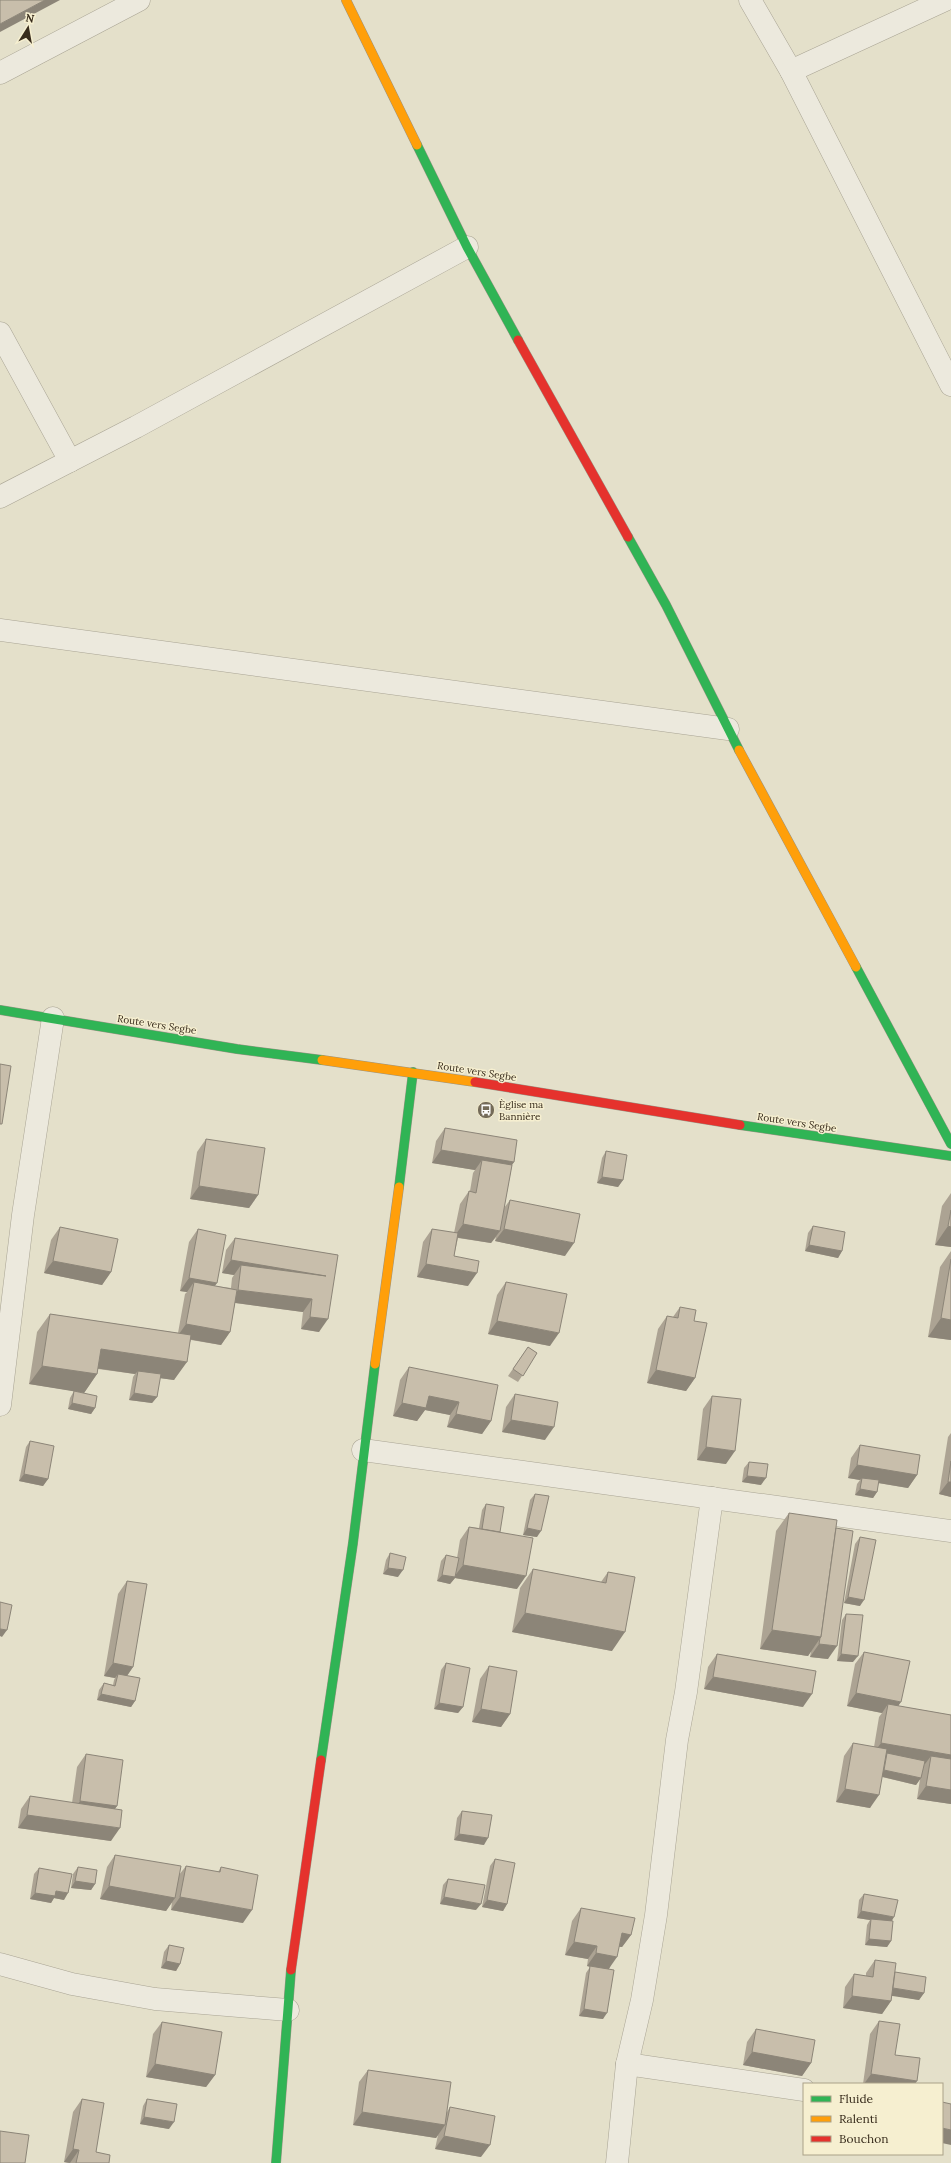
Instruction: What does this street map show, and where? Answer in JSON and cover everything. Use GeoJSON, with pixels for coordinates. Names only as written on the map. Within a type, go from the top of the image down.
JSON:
{"type":"FeatureCollection","features":[{"type":"Feature","properties":{"kind":"street"},"geometry":{"type":"LineString","coordinates":[[0,73],[139,0]]}},
{"type":"Feature","properties":{"kind":"street"},"geometry":{"type":"LineString","coordinates":[[346,0],[467,247],[666,605],[728,729],[951,1144]]}},
{"type":"Feature","properties":{"kind":"street"},"geometry":{"type":"LineString","coordinates":[[750,0],[790,72],[951,385]]}},
{"type":"Feature","properties":{"kind":"street"},"geometry":{"type":"LineString","coordinates":[[790,72],[945,0]]}},
{"type":"Feature","properties":{"kind":"street"},"geometry":{"type":"LineString","coordinates":[[0,497],[70,461],[467,247]]}},
{"type":"Feature","properties":{"kind":"street"},"geometry":{"type":"LineString","coordinates":[[0,333],[70,461]]}},
{"type":"Feature","properties":{"kind":"street"},"geometry":{"type":"LineString","coordinates":[[0,630],[728,729]]}},
{"type":"Feature","properties":{"kind":"street","name":"Route vers Segbe"},"geometry":{"type":"LineString","coordinates":[[0,1010],[237,1049],[413,1072],[687,1117],[951,1156]]}},
{"type":"Feature","properties":{"kind":"street"},"geometry":{"type":"LineString","coordinates":[[0,1405],[23,1215],[53,1018]]}},
{"type":"Feature","properties":{"kind":"street"},"geometry":{"type":"LineString","coordinates":[[276,2163],[293,1948],[348,1574],[404,1165],[413,1072]]}},
{"type":"Feature","properties":{"kind":"street"},"geometry":{"type":"LineString","coordinates":[[364,1450],[951,1531]]}},
{"type":"Feature","properties":{"kind":"street"},"geometry":{"type":"LineString","coordinates":[[617,2163],[627,2064],[642,2000],[656,1915],[677,1740],[686,1692],[712,1498]]}},
{"type":"Feature","properties":{"kind":"street"},"geometry":{"type":"LineString","coordinates":[[0,1964],[72,1984],[155,1999],[288,2010]]}},
{"type":"Feature","properties":{"kind":"street"},"geometry":{"type":"LineString","coordinates":[[627,2064],[803,2090]]}},
{"type":"Feature","properties":{"kind":"building"},"geometry":{"type":"Polygon","coordinates":[[[0,0],[45,0],[0,24],[0,0]]]}},
{"type":"Feature","properties":{"kind":"building"},"geometry":{"type":"Polygon","coordinates":[[[0,1064],[11,1066],[2,1124],[0,1124],[0,1064]]]}},
{"type":"Feature","properties":{"kind":"building"},"geometry":{"type":"Polygon","coordinates":[[[445,1128],[517,1140],[514,1162],[441,1150],[445,1128]]]}},
{"type":"Feature","properties":{"kind":"building"},"geometry":{"type":"Polygon","coordinates":[[[206,1139],[265,1148],[258,1195],[199,1186],[206,1139]]]}},
{"type":"Feature","properties":{"kind":"building"},"geometry":{"type":"Polygon","coordinates":[[[606,1151],[627,1155],[623,1180],[602,1177],[606,1151]]]}},
{"type":"Feature","properties":{"kind":"building"},"geometry":{"type":"Polygon","coordinates":[[[482,1160],[512,1165],[500,1231],[463,1224],[469,1191],[476,1193],[482,1160]]]}},
{"type":"Feature","properties":{"kind":"building"},"geometry":{"type":"Polygon","coordinates":[[[510,1200],[580,1214],[574,1243],[504,1229],[510,1200]]]}},
{"type":"Feature","properties":{"kind":"building"},"geometry":{"type":"Polygon","coordinates":[[[951,1210],[951,1227],[948,1226],[951,1210]]]}},
{"type":"Feature","properties":{"kind":"building"},"geometry":{"type":"Polygon","coordinates":[[[813,1226],[845,1232],[842,1251],[809,1245],[813,1226]]]}},
{"type":"Feature","properties":{"kind":"building"},"geometry":{"type":"Polygon","coordinates":[[[60,1227],[118,1239],[111,1272],[53,1261],[60,1227]]]}},
{"type":"Feature","properties":{"kind":"building"},"geometry":{"type":"Polygon","coordinates":[[[198,1229],[226,1235],[217,1283],[189,1278],[198,1229]]]}},
{"type":"Feature","properties":{"kind":"building"},"geometry":{"type":"Polygon","coordinates":[[[432,1229],[458,1233],[454,1256],[479,1261],[477,1273],[426,1264],[432,1229]]]}},
{"type":"Feature","properties":{"kind":"building"},"geometry":{"type":"Polygon","coordinates":[[[235,1238],[338,1255],[328,1319],[310,1317],[312,1299],[238,1290],[241,1265],[326,1276],[231,1260],[235,1238]]]}},
{"type":"Feature","properties":{"kind":"building"},"geometry":{"type":"Polygon","coordinates":[[[951,1259],[951,1320],[941,1318],[951,1259]]]}},
{"type":"Feature","properties":{"kind":"building"},"geometry":{"type":"Polygon","coordinates":[[[194,1282],[237,1290],[230,1332],[186,1324],[194,1282]]]}},
{"type":"Feature","properties":{"kind":"building"},"geometry":{"type":"Polygon","coordinates":[[[506,1282],[567,1294],[559,1333],[497,1321],[506,1282]]]}},
{"type":"Feature","properties":{"kind":"building"},"geometry":{"type":"Polygon","coordinates":[[[680,1307],[696,1310],[694,1321],[707,1323],[695,1378],[656,1370],[667,1316],[678,1318],[680,1307]]]}},
{"type":"Feature","properties":{"kind":"building"},"geometry":{"type":"Polygon","coordinates":[[[50,1314],[191,1335],[187,1362],[101,1349],[97,1374],[42,1366],[50,1314]]]}},
{"type":"Feature","properties":{"kind":"building"},"geometry":{"type":"Polygon","coordinates":[[[528,1347],[537,1353],[523,1376],[513,1369],[528,1347]]]}},
{"type":"Feature","properties":{"kind":"building"},"geometry":{"type":"Polygon","coordinates":[[[409,1367],[498,1385],[491,1421],[456,1414],[459,1402],[429,1396],[426,1408],[402,1403],[409,1367]]]}},
{"type":"Feature","properties":{"kind":"building"},"geometry":{"type":"Polygon","coordinates":[[[138,1371],[161,1374],[157,1397],[134,1393],[138,1371]]]}},
{"type":"Feature","properties":{"kind":"building"},"geometry":{"type":"Polygon","coordinates":[[[74,1391],[97,1396],[95,1408],[72,1403],[74,1391]]]}},
{"type":"Feature","properties":{"kind":"building"},"geometry":{"type":"Polygon","coordinates":[[[515,1394],[558,1402],[554,1427],[511,1420],[515,1394]]]}},
{"type":"Feature","properties":{"kind":"building"},"geometry":{"type":"Polygon","coordinates":[[[712,1396],[741,1399],[735,1451],[706,1447],[712,1396]]]}},
{"type":"Feature","properties":{"kind":"building"},"geometry":{"type":"Polygon","coordinates":[[[30,1441],[54,1446],[48,1479],[24,1474],[30,1441]]]}},
{"type":"Feature","properties":{"kind":"building"},"geometry":{"type":"Polygon","coordinates":[[[860,1445],[920,1455],[917,1475],[857,1465],[860,1445]]]}},
{"type":"Feature","properties":{"kind":"building"},"geometry":{"type":"Polygon","coordinates":[[[951,1461],[951,1482],[948,1482],[951,1461]]]}},
{"type":"Feature","properties":{"kind":"building"},"geometry":{"type":"Polygon","coordinates":[[[749,1462],[768,1464],[766,1478],[747,1476],[749,1462]]]}},
{"type":"Feature","properties":{"kind":"building"},"geometry":{"type":"Polygon","coordinates":[[[862,1478],[879,1480],[877,1492],[860,1489],[862,1478]]]}},
{"type":"Feature","properties":{"kind":"building"},"geometry":{"type":"Polygon","coordinates":[[[535,1494],[549,1496],[541,1531],[527,1528],[535,1494]]]}},
{"type":"Feature","properties":{"kind":"building"},"geometry":{"type":"Polygon","coordinates":[[[486,1504],[504,1507],[500,1532],[482,1529],[486,1504]]]}},
{"type":"Feature","properties":{"kind":"building"},"geometry":{"type":"Polygon","coordinates":[[[789,1513],[837,1520],[821,1637],[772,1630],[789,1513]]]}},
{"type":"Feature","properties":{"kind":"building"},"geometry":{"type":"Polygon","coordinates":[[[469,1527],[533,1538],[526,1576],[463,1565],[469,1527]]]}},
{"type":"Feature","properties":{"kind":"building"},"geometry":{"type":"Polygon","coordinates":[[[836,1528],[853,1531],[837,1646],[819,1644],[836,1528]]]}},
{"type":"Feature","properties":{"kind":"building"},"geometry":{"type":"Polygon","coordinates":[[[860,1537],[876,1540],[864,1600],[848,1597],[860,1537]]]}},
{"type":"Feature","properties":{"kind":"building"},"geometry":{"type":"Polygon","coordinates":[[[390,1553],[406,1557],[403,1570],[388,1568],[390,1553]]]}},
{"type":"Feature","properties":{"kind":"building"},"geometry":{"type":"Polygon","coordinates":[[[446,1555],[459,1558],[455,1577],[442,1575],[446,1555]]]}},
{"type":"Feature","properties":{"kind":"building"},"geometry":{"type":"Polygon","coordinates":[[[533,1569],[606,1583],[608,1572],[635,1577],[625,1632],[525,1613],[533,1569]]]}},
{"type":"Feature","properties":{"kind":"building"},"geometry":{"type":"Polygon","coordinates":[[[127,1581],[147,1584],[133,1667],[113,1663],[127,1581]]]}},
{"type":"Feature","properties":{"kind":"building"},"geometry":{"type":"Polygon","coordinates":[[[0,1602],[12,1605],[7,1630],[0,1629],[0,1602]]]}},
{"type":"Feature","properties":{"kind":"building"},"geometry":{"type":"Polygon","coordinates":[[[846,1614],[863,1615],[858,1656],[841,1654],[846,1614]]]}},
{"type":"Feature","properties":{"kind":"building"},"geometry":{"type":"Polygon","coordinates":[[[864,1652],[910,1661],[901,1702],[856,1693],[864,1652]]]}},
{"type":"Feature","properties":{"kind":"building"},"geometry":{"type":"Polygon","coordinates":[[[717,1654],[816,1671],[812,1694],[713,1677],[717,1654]]]}},
{"type":"Feature","properties":{"kind":"building"},"geometry":{"type":"Polygon","coordinates":[[[446,1663],[470,1668],[463,1707],[439,1703],[446,1663]]]}},
{"type":"Feature","properties":{"kind":"building"},"geometry":{"type":"Polygon","coordinates":[[[489,1666],[517,1671],[510,1714],[481,1709],[489,1666]]]}},
{"type":"Feature","properties":{"kind":"building"},"geometry":{"type":"Polygon","coordinates":[[[118,1674],[140,1678],[135,1701],[101,1694],[104,1683],[115,1686],[118,1674]]]}},
{"type":"Feature","properties":{"kind":"building"},"geometry":{"type":"Polygon","coordinates":[[[888,1704],[951,1715],[951,1755],[881,1743],[888,1704]]]}},
{"type":"Feature","properties":{"kind":"building"},"geometry":{"type":"Polygon","coordinates":[[[853,1743],[887,1749],[879,1795],[845,1789],[853,1743]]]}},
{"type":"Feature","properties":{"kind":"building"},"geometry":{"type":"Polygon","coordinates":[[[887,1753],[925,1761],[921,1778],[884,1770],[887,1753]]]}},
{"type":"Feature","properties":{"kind":"building"},"geometry":{"type":"Polygon","coordinates":[[[86,1754],[123,1760],[117,1806],[80,1801],[86,1754]]]}},
{"type":"Feature","properties":{"kind":"building"},"geometry":{"type":"Polygon","coordinates":[[[931,1756],[951,1759],[951,1790],[926,1786],[931,1756]]]}},
{"type":"Feature","properties":{"kind":"building"},"geometry":{"type":"Polygon","coordinates":[[[30,1796],[122,1810],[120,1828],[27,1815],[30,1796]]]}},
{"type":"Feature","properties":{"kind":"building"},"geometry":{"type":"Polygon","coordinates":[[[462,1811],[492,1815],[488,1838],[459,1834],[462,1811]]]}},
{"type":"Feature","properties":{"kind":"building"},"geometry":{"type":"Polygon","coordinates":[[[115,1855],[181,1866],[175,1898],[109,1886],[115,1855]]]}},
{"type":"Feature","properties":{"kind":"building"},"geometry":{"type":"Polygon","coordinates":[[[495,1859],[515,1863],[507,1904],[487,1900],[495,1859]]]}},
{"type":"Feature","properties":{"kind":"building"},"geometry":{"type":"Polygon","coordinates":[[[186,1866],[220,1872],[221,1867],[258,1875],[252,1910],[180,1897],[186,1866]]]}},
{"type":"Feature","properties":{"kind":"building"},"geometry":{"type":"Polygon","coordinates":[[[78,1867],[97,1870],[95,1884],[75,1881],[78,1867]]]}},
{"type":"Feature","properties":{"kind":"building"},"geometry":{"type":"Polygon","coordinates":[[[39,1868],[72,1874],[68,1893],[56,1891],[55,1896],[35,1893],[39,1868]]]}},
{"type":"Feature","properties":{"kind":"building"},"geometry":{"type":"Polygon","coordinates":[[[448,1879],[485,1885],[481,1904],[444,1897],[448,1879]]]}},
{"type":"Feature","properties":{"kind":"building"},"geometry":{"type":"Polygon","coordinates":[[[864,1894],[898,1900],[894,1917],[861,1911],[864,1894]]]}},
{"type":"Feature","properties":{"kind":"building"},"geometry":{"type":"Polygon","coordinates":[[[581,1908],[635,1918],[631,1935],[622,1933],[617,1957],[596,1953],[597,1946],[574,1942],[581,1908]]]}},
{"type":"Feature","properties":{"kind":"building"},"geometry":{"type":"Polygon","coordinates":[[[871,1919],[893,1921],[891,1941],[869,1939],[871,1919]]]}},
{"type":"Feature","properties":{"kind":"building"},"geometry":{"type":"Polygon","coordinates":[[[169,1945],[184,1948],[180,1964],[166,1961],[169,1945]]]}},
{"type":"Feature","properties":{"kind":"building"},"geometry":{"type":"Polygon","coordinates":[[[875,1960],[896,1963],[891,2001],[852,1996],[854,1974],[873,1977],[875,1960]]]}},
{"type":"Feature","properties":{"kind":"building"},"geometry":{"type":"Polygon","coordinates":[[[590,1966],[614,1970],[607,2013],[584,2009],[590,1966]]]}},
{"type":"Feature","properties":{"kind":"building"},"geometry":{"type":"Polygon","coordinates":[[[895,1972],[926,1977],[924,1993],[893,1988],[895,1972]]]}},
{"type":"Feature","properties":{"kind":"building"},"geometry":{"type":"Polygon","coordinates":[[[879,2021],[900,2024],[895,2055],[920,2058],[917,2081],[871,2074],[879,2021]]]}},
{"type":"Feature","properties":{"kind":"building"},"geometry":{"type":"Polygon","coordinates":[[[162,2022],[222,2032],[215,2075],[155,2064],[162,2022]]]}},
{"type":"Feature","properties":{"kind":"building"},"geometry":{"type":"Polygon","coordinates":[[[756,2029],[815,2040],[811,2063],[752,2052],[756,2029]]]}},
{"type":"Feature","properties":{"kind":"building"},"geometry":{"type":"Polygon","coordinates":[[[368,2070],[451,2082],[445,2125],[362,2112],[368,2070]]]}},
{"type":"Feature","properties":{"kind":"building"},"geometry":{"type":"Polygon","coordinates":[[[82,2099],[104,2103],[96,2152],[110,2155],[109,2163],[76,2163],[79,2150],[73,2149],[82,2099]]]}},
{"type":"Feature","properties":{"kind":"building"},"geometry":{"type":"Polygon","coordinates":[[[147,2099],[177,2104],[174,2122],[144,2117],[147,2099]]]}},
{"type":"Feature","properties":{"kind":"building"},"geometry":{"type":"Polygon","coordinates":[[[943,2102],[951,2104],[951,2130],[943,2128],[943,2102]]]}},
{"type":"Feature","properties":{"kind":"building"},"geometry":{"type":"Polygon","coordinates":[[[450,2107],[495,2116],[490,2145],[444,2136],[450,2107]]]}},
{"type":"Feature","properties":{"kind":"building"},"geometry":{"type":"Polygon","coordinates":[[[0,2131],[29,2135],[25,2163],[0,2163],[0,2131]]]}},
{"type":"Feature","properties":{"kind":"traffic: fast"},"geometry":{"type":"LineString","coordinates":[[417,145],[467,247],[518,340]]}},
{"type":"Feature","properties":{"kind":"traffic: fast"},"geometry":{"type":"LineString","coordinates":[[628,537],[666,605],[739,750]]}},
{"type":"Feature","properties":{"kind":"traffic: fast"},"geometry":{"type":"LineString","coordinates":[[856,967],[951,1144]]}},
{"type":"Feature","properties":{"kind":"traffic: fast"},"geometry":{"type":"LineString","coordinates":[[0,1010],[237,1049],[322,1060]]}},
{"type":"Feature","properties":{"kind":"traffic: fast"},"geometry":{"type":"LineString","coordinates":[[399,1187],[413,1072]]}},
{"type":"Feature","properties":{"kind":"traffic: fast"},"geometry":{"type":"LineString","coordinates":[[740,1125],[951,1156]]}},
{"type":"Feature","properties":{"kind":"traffic: fast"},"geometry":{"type":"LineString","coordinates":[[321,1760],[353,1543],[375,1364]]}},
{"type":"Feature","properties":{"kind":"traffic: fast"},"geometry":{"type":"LineString","coordinates":[[276,2163],[291,1970]]}},
{"type":"Feature","properties":{"kind":"traffic: slow"},"geometry":{"type":"LineString","coordinates":[[346,0],[417,145]]}},
{"type":"Feature","properties":{"kind":"traffic: slow"},"geometry":{"type":"LineString","coordinates":[[739,750],[856,967]]}},
{"type":"Feature","properties":{"kind":"traffic: slow"},"geometry":{"type":"LineString","coordinates":[[322,1060],[475,1082]]}},
{"type":"Feature","properties":{"kind":"traffic: slow"},"geometry":{"type":"LineString","coordinates":[[375,1364],[399,1187]]}},
{"type":"Feature","properties":{"kind":"traffic: jam"},"geometry":{"type":"LineString","coordinates":[[518,340],[628,537]]}},
{"type":"Feature","properties":{"kind":"traffic: jam"},"geometry":{"type":"LineString","coordinates":[[475,1082],[740,1125]]}},
{"type":"Feature","properties":{"kind":"traffic: jam"},"geometry":{"type":"LineString","coordinates":[[291,1970],[321,1760]]}},
{"type":"Feature","properties":{"kind":"place","name":"Èglise ma Bannière"},"geometry":{"type":"Point","coordinates":[486,1110]}}]}
